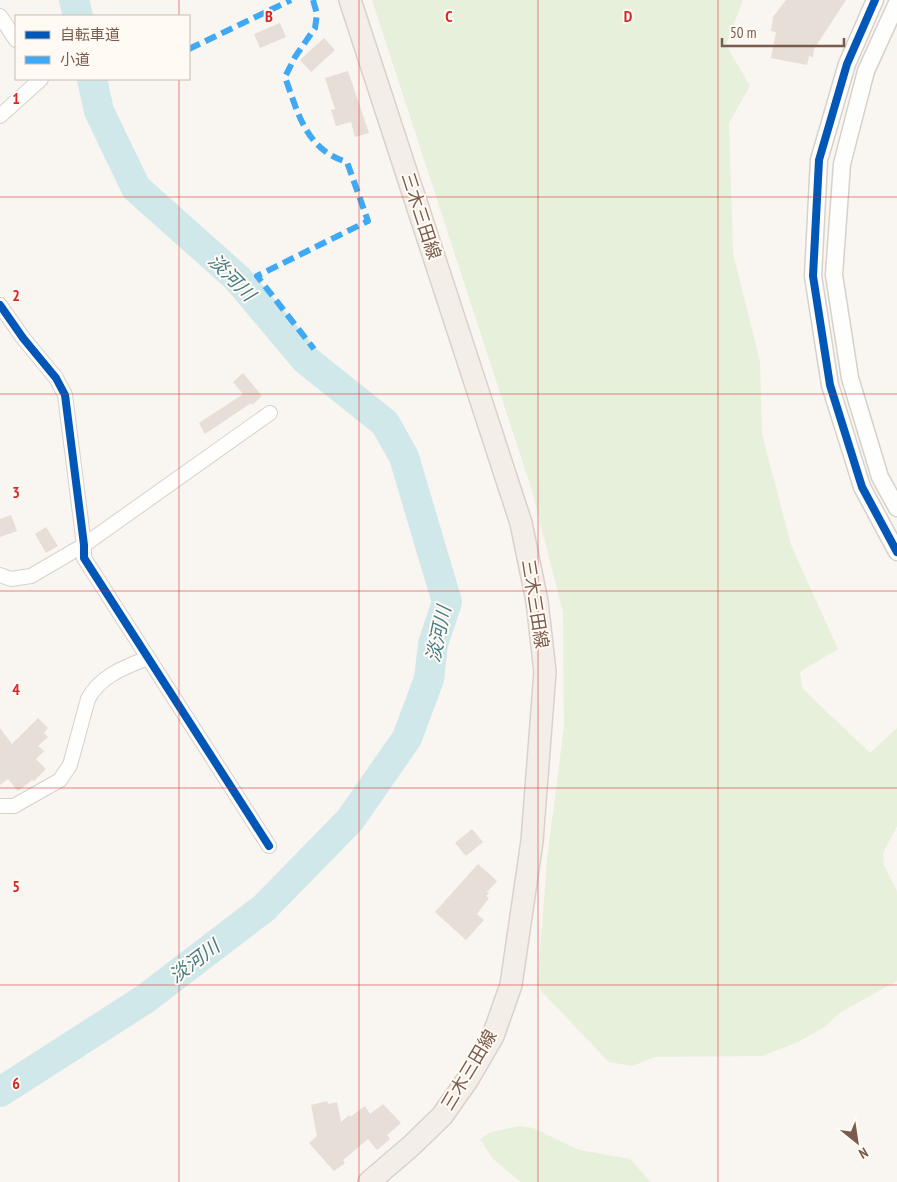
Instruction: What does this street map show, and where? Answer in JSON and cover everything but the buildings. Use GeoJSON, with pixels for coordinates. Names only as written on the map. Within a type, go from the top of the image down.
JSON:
{"type":"FeatureCollection","features":[{"type":"Feature","properties":{"kind":"main road","name":"三木三田線"},"geometry":{"type":"LineString","coordinates":[[350,0],[521,523],[537,601],[545,672],[532,841],[511,984],[505,1002],[493,1036],[468,1079],[442,1116],[369,1182]]}},
{"type":"Feature","properties":{"kind":"street"},"geometry":{"type":"LineString","coordinates":[[874,0],[847,64],[819,160],[812,276],[830,385],[862,487],[897,552]]}},
{"type":"Feature","properties":{"kind":"street"},"geometry":{"type":"LineString","coordinates":[[897,3],[866,71],[842,164],[834,275],[850,378],[880,477],[897,508]]}},
{"type":"Feature","properties":{"kind":"street"},"geometry":{"type":"LineString","coordinates":[[0,16],[15,38]]}},
{"type":"Feature","properties":{"kind":"street"},"geometry":{"type":"LineString","coordinates":[[0,116],[40,80]]}},
{"type":"Feature","properties":{"kind":"street"},"geometry":{"type":"LineString","coordinates":[[0,305],[23,338],[56,378],[65,394],[84,558],[269,846]]}},
{"type":"Feature","properties":{"kind":"street"},"geometry":{"type":"LineString","coordinates":[[0,575],[11,579],[31,576],[84,545],[270,413]]}},
{"type":"Feature","properties":{"kind":"street"},"geometry":{"type":"LineString","coordinates":[[0,806],[14,806],[60,780],[70,765],[88,700],[92,692],[116,671],[148,658]]}},
{"type":"Feature","properties":{"kind":"green space"},"geometry":{"type":"Polygon","coordinates":[[[372,0],[743,0],[726,45],[750,86],[729,123],[733,253],[760,361],[762,434],[791,545],[838,649],[800,672],[802,688],[870,753],[897,728],[897,826],[883,853],[884,865],[897,891],[897,981],[841,1012],[823,1028],[798,1042],[762,1056],[655,1057],[632,1066],[609,1062],[541,991],[538,979],[547,860],[564,727],[563,612],[532,491],[372,0]]]}},
{"type":"Feature","properties":{"kind":"green space"},"geometry":{"type":"Polygon","coordinates":[[[520,1126],[533,1128],[579,1150],[630,1159],[651,1182],[521,1182],[493,1159],[480,1139],[491,1132],[520,1126]]]}},
{"type":"Feature","properties":{"kind":"waterway","name":"淡河川"},"geometry":{"type":"LineString","coordinates":[[74,0],[78,15]]}},
{"type":"Feature","properties":{"kind":"waterway","name":"淡河川"},"geometry":{"type":"LineString","coordinates":[[0,1092],[145,999],[264,908],[350,820],[407,738],[429,679],[433,644],[447,602],[404,457],[385,423],[306,360],[237,278],[136,188],[99,111],[92,80]]}},
{"type":"Feature","properties":{"kind":"marked path"},"geometry":{"type":"LineString","coordinates":[[190,49],[291,0]]}},
{"type":"Feature","properties":{"kind":"marked path"},"geometry":{"type":"LineString","coordinates":[[313,0],[317,14],[315,28],[295,57],[285,77],[294,104],[313,139],[322,149],[347,162],[368,221],[257,276],[314,349]]}},
{"type":"Feature","properties":{"kind":"cycle path"},"geometry":{"type":"LineString","coordinates":[[875,0],[847,64],[819,160],[813,276],[830,385],[862,487],[897,552]]}},
{"type":"Feature","properties":{"kind":"cycle path"},"geometry":{"type":"LineString","coordinates":[[0,305],[23,338],[56,378],[65,395],[84,545],[84,558],[269,846]]}}]}
